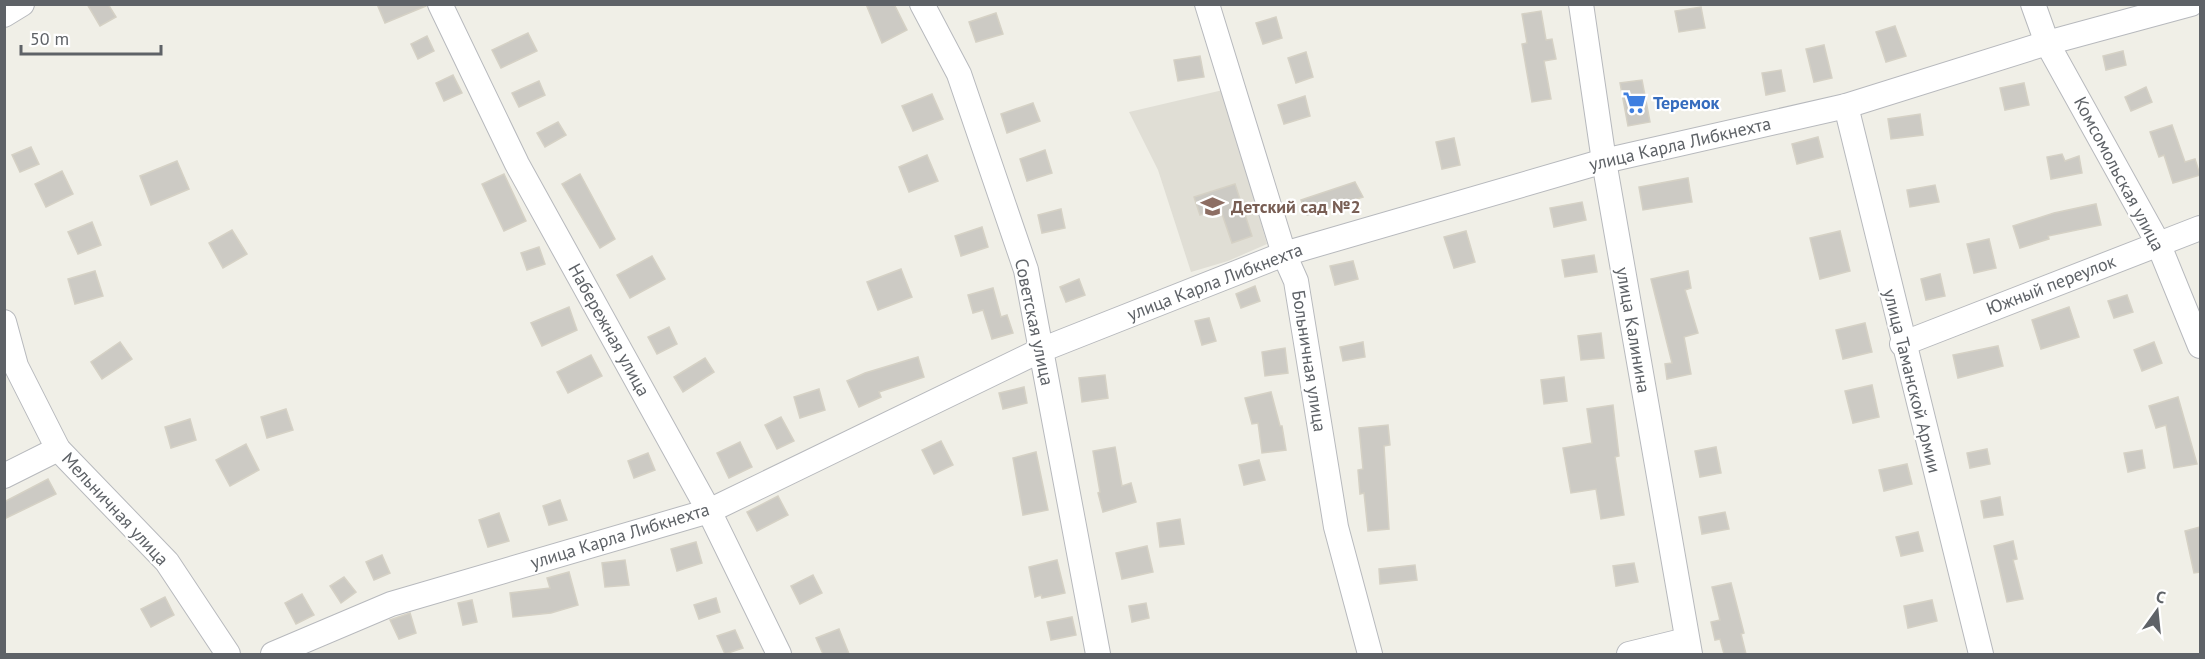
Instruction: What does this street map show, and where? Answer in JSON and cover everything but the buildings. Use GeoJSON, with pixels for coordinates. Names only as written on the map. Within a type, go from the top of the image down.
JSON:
{"type":"FeatureCollection","features":[{"type":"Feature","properties":{"kind":"street"},"geometry":{"type":"LineString","coordinates":[[4,15],[22,4]]}},
{"type":"Feature","properties":{"kind":"street","name":"Набережная улица"},"geometry":{"type":"LineString","coordinates":[[440,4],[517,164],[709,511],[779,654]]}},
{"type":"Feature","properties":{"kind":"street","name":"Советская улица"},"geometry":{"type":"LineString","coordinates":[[922,4],[959,74],[1026,270],[1098,654]]}},
{"type":"Feature","properties":{"kind":"street","name":"Больничная улица"},"geometry":{"type":"LineString","coordinates":[[1207,4],[1284,254],[1296,281],[1336,527],[1370,654]]}},
{"type":"Feature","properties":{"kind":"street","name":"улица Калинина"},"geometry":{"type":"LineString","coordinates":[[1581,4],[1604,161],[1688,647]]}},
{"type":"Feature","properties":{"kind":"street","name":"Комсомольская улица"},"geometry":{"type":"LineString","coordinates":[[2033,4],[2047,43],[2158,243],[2200,346]]}},
{"type":"Feature","properties":{"kind":"street","name":"улица Карла Либкнехта"},"geometry":{"type":"LineString","coordinates":[[273,654],[391,604],[709,511],[1041,350],[1284,254],[1604,161],[1846,106],[2047,43],[2191,4]]}},
{"type":"Feature","properties":{"kind":"street","name":"улица Таманской Армии"},"geometry":{"type":"LineString","coordinates":[[1846,106],[1902,344],[1981,654]]}},
{"type":"Feature","properties":{"kind":"street","name":"Южный переулок"},"geometry":{"type":"LineString","coordinates":[[1902,344],[2200,228]]}},
{"type":"Feature","properties":{"kind":"street","name":"Мельничная улица"},"geometry":{"type":"LineString","coordinates":[[4,322],[16,366],[58,449],[167,562],[228,654]]}},
{"type":"Feature","properties":{"kind":"street"},"geometry":{"type":"LineString","coordinates":[[4,476],[58,449]]}},
{"type":"Feature","properties":{"kind":"street"},"geometry":{"type":"LineString","coordinates":[[1629,654],[1688,647]]}},
{"type":"Feature","properties":{"kind":"shaded area","name":"Детский сад №2"},"geometry":{"type":"Polygon","coordinates":[[[1223,90],[1267,244],[1228,261],[1191,272],[1158,170],[1129,112],[1223,90]]]}},
{"type":"Feature","properties":{"kind":"place","name":"Теремок"},"geometry":{"type":"Point","coordinates":[1635,103]}},
{"type":"Feature","properties":{"kind":"place","name":"Детский сад №2"},"geometry":{"type":"Point","coordinates":[1213,207]}}]}
